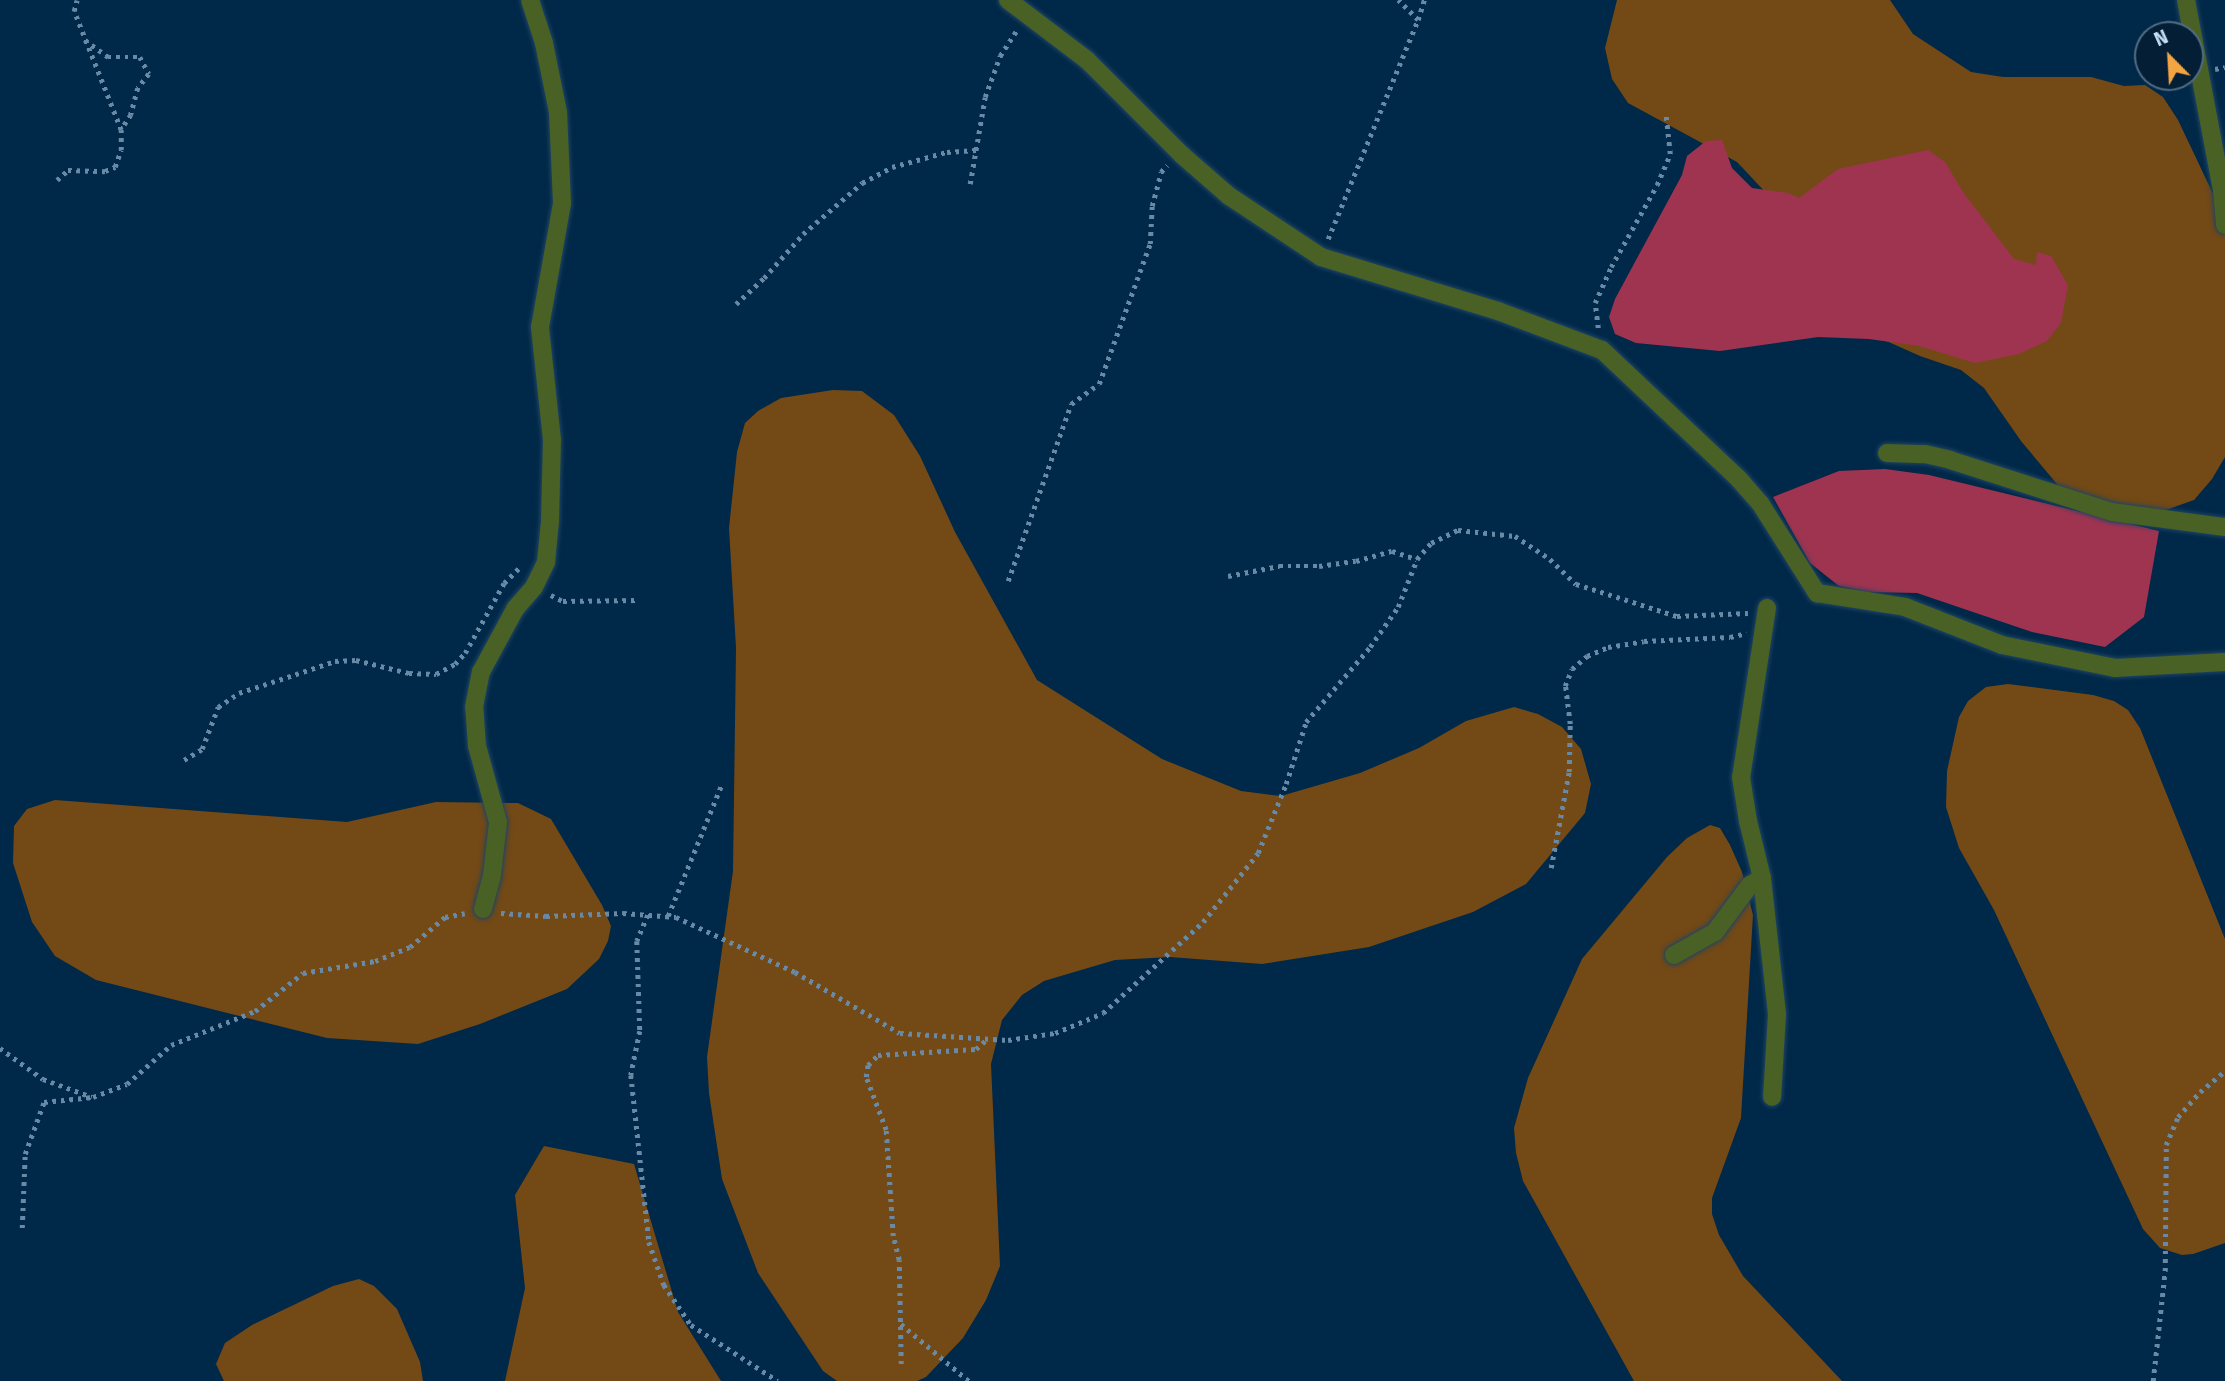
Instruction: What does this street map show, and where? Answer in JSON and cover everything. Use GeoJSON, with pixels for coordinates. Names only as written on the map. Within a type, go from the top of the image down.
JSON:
{"type":"FeatureCollection","features":[{"type":"Feature","properties":{"kind":"street"},"geometry":{"type":"LineString","coordinates":[[483,909],[492,875],[498,822],[477,746],[474,707],[481,672],[515,609],[534,587],[546,562],[548,543],[552,440],[549,383],[540,327],[562,203],[558,112],[544,43],[530,0]]}},
{"type":"Feature","properties":{"kind":"street"},"geometry":{"type":"LineString","coordinates":[[1009,0],[1087,61],[1177,150],[1229,196],[1321,257],[1498,311],[1602,350],[1738,478],[1760,503],[1816,593],[1905,607],[2002,645],[2115,668],[2225,662]]}},
{"type":"Feature","properties":{"kind":"street"},"geometry":{"type":"LineString","coordinates":[[2186,0],[2222,190],[2225,225]]}},
{"type":"Feature","properties":{"kind":"street"},"geometry":{"type":"LineString","coordinates":[[1888,453],[1925,454],[1950,460],[2112,512],[2225,527]]}},
{"type":"Feature","properties":{"kind":"street"},"geometry":{"type":"LineString","coordinates":[[1767,608],[1741,777],[1748,821],[1762,878],[1777,1014],[1772,1097]]}},
{"type":"Feature","properties":{"kind":"street"},"geometry":{"type":"LineString","coordinates":[[1674,955],[1715,932],[1750,885],[1762,878]]}},
{"type":"Feature","properties":{"kind":"path"},"geometry":{"type":"LineString","coordinates":[[57,180],[68,170],[105,171],[114,167],[121,150],[121,130],[74,11],[77,0]]}},
{"type":"Feature","properties":{"kind":"path"},"geometry":{"type":"LineString","coordinates":[[1398,0],[1418,20]]}},
{"type":"Feature","properties":{"kind":"path"},"geometry":{"type":"LineString","coordinates":[[1321,257],[1424,0]]}},
{"type":"Feature","properties":{"kind":"path"},"geometry":{"type":"LineString","coordinates":[[970,184],[985,97],[1000,56],[1028,15]]}},
{"type":"Feature","properties":{"kind":"path"},"geometry":{"type":"LineString","coordinates":[[85,40],[108,57],[140,57],[149,74],[138,88],[131,115],[121,130]]}},
{"type":"Feature","properties":{"kind":"path"},"geometry":{"type":"LineString","coordinates":[[1602,350],[1595,303],[1611,267],[1657,185],[1670,154],[1666,116]]}},
{"type":"Feature","properties":{"kind":"path"},"geometry":{"type":"LineString","coordinates":[[736,304],[764,278],[803,234],[862,183],[891,167],[947,152],[976,150]]}},
{"type":"Feature","properties":{"kind":"path"},"geometry":{"type":"LineString","coordinates":[[1008,581],[1072,404],[1099,384],[1150,244],[1152,206],[1161,172],[1177,150]]}},
{"type":"Feature","properties":{"kind":"path"},"geometry":{"type":"LineString","coordinates":[[22,1228],[25,1154],[44,1102],[93,1097],[127,1084],[171,1045],[255,1012],[303,973],[375,961],[410,947],[445,917],[483,909],[507,914],[546,916],[676,917],[795,972],[900,1033],[1008,1040],[1055,1033],[1103,1013],[1203,922],[1258,853],[1286,784],[1306,722],[1370,647],[1398,607],[1417,559],[1431,543],[1458,530],[1515,536],[1550,559],[1576,584],[1677,616],[1740,616],[1767,608]]}},
{"type":"Feature","properties":{"kind":"path"},"geometry":{"type":"LineString","coordinates":[[184,760],[202,749],[218,707],[252,689],[335,661],[356,660],[409,673],[436,674],[455,664],[466,653],[504,583],[548,543]]}},
{"type":"Feature","properties":{"kind":"path"},"geometry":{"type":"LineString","coordinates":[[1228,576],[1279,566],[1319,566],[1356,561],[1392,551],[1417,559]]}},
{"type":"Feature","properties":{"kind":"path"},"geometry":{"type":"LineString","coordinates":[[534,587],[563,601],[639,600]]}},
{"type":"Feature","properties":{"kind":"path"},"geometry":{"type":"LineString","coordinates":[[1552,868],[1569,772],[1570,724],[1565,686],[1572,669],[1587,656],[1608,647],[1644,641],[1730,637],[1765,630]]}},
{"type":"Feature","properties":{"kind":"path"},"geometry":{"type":"LineString","coordinates":[[668,916],[721,786]]}},
{"type":"Feature","properties":{"kind":"path"},"geometry":{"type":"LineString","coordinates":[[648,915],[637,941],[640,1031],[631,1075],[649,1242],[664,1285],[691,1325],[778,1381]]}},
{"type":"Feature","properties":{"kind":"path"},"geometry":{"type":"LineString","coordinates":[[901,1364],[899,1260],[892,1236],[886,1130],[866,1077],[868,1065],[878,1055],[976,1049],[988,1039]]}},
{"type":"Feature","properties":{"kind":"path"},"geometry":{"type":"LineString","coordinates":[[0,1048],[43,1079],[93,1097]]}},
{"type":"Feature","properties":{"kind":"path"},"geometry":{"type":"LineString","coordinates":[[2153,1381],[2165,1270],[2166,1144],[2178,1118],[2200,1092],[2225,1070]]}},
{"type":"Feature","properties":{"kind":"path"},"geometry":{"type":"LineString","coordinates":[[900,1323],[969,1381]]}},
{"type":"Feature","properties":{"kind":"shaded area"},"geometry":{"type":"Polygon","coordinates":[[[1617,0],[1890,0],[1913,34],[1971,72],[2003,77],[2091,77],[2124,86],[2134,86],[2134,91],[2154,91],[2163,97],[2178,120],[2225,219],[2225,457],[2212,479],[2194,500],[2132,522],[2082,514],[2021,441],[1984,388],[1961,370],[1920,356],[1844,322],[1768,195],[1737,162],[1628,103],[1612,79],[1605,48],[1617,0]]]}},
{"type":"Feature","properties":{"kind":"shaded area"},"geometry":{"type":"Polygon","coordinates":[[[1722,140],[1732,168],[1752,188],[1788,193],[1799,198],[1838,169],[1928,150],[1945,162],[1963,192],[2014,259],[2036,265],[2037,252],[2051,256],[2068,285],[2061,323],[2047,341],[2019,354],[1975,363],[1919,346],[1869,339],[1818,337],[1720,351],[1636,343],[1615,334],[1609,317],[1615,299],[1682,175],[1687,156],[1706,141],[1722,140]]]}},
{"type":"Feature","properties":{"kind":"shaded area"},"geometry":{"type":"Polygon","coordinates":[[[833,390],[862,391],[894,415],[920,456],[955,532],[1037,680],[1162,759],[1241,791],[1281,796],[1360,773],[1419,748],[1466,721],[1514,707],[1538,714],[1562,727],[1581,749],[1591,784],[1585,813],[1526,884],[1473,912],[1369,947],[1262,964],[1170,957],[1115,960],[1044,981],[1022,995],[1002,1020],[991,1064],[1000,1266],[986,1300],[963,1338],[926,1377],[917,1381],[837,1381],[823,1371],[758,1273],[722,1179],[709,1093],[707,1057],[733,871],[736,648],[729,528],[737,452],[745,423],[758,411],[781,398],[833,390]]]}},
{"type":"Feature","properties":{"kind":"shaded area"},"geometry":{"type":"Polygon","coordinates":[[[1885,469],[1929,475],[2159,531],[2144,617],[2105,647],[2032,632],[1917,593],[1866,592],[1839,586],[1810,563],[1773,497],[1839,471],[1885,469]]]}},
{"type":"Feature","properties":{"kind":"shaded area"},"geometry":{"type":"Polygon","coordinates":[[[2008,684],[2093,695],[2114,701],[2128,710],[2140,728],[2225,939],[2225,1243],[2182,1255],[2160,1248],[2143,1229],[1994,910],[1959,848],[1946,807],[1947,771],[1959,717],[1968,701],[1986,687],[2008,684]]]}},
{"type":"Feature","properties":{"kind":"shaded area"},"geometry":{"type":"Polygon","coordinates":[[[55,800],[347,822],[436,802],[518,803],[551,819],[602,905],[611,926],[608,941],[599,959],[567,989],[480,1024],[418,1044],[327,1038],[96,980],[55,956],[32,922],[13,863],[14,826],[27,809],[55,800]]]}},
{"type":"Feature","properties":{"kind":"shaded area"},"geometry":{"type":"Polygon","coordinates":[[[1710,825],[1720,828],[1730,845],[1742,872],[1753,915],[1741,1118],[1712,1198],[1712,1214],[1719,1235],[1743,1276],[1842,1381],[1634,1381],[1523,1181],[1516,1153],[1514,1128],[1528,1078],[1582,959],[1667,857],[1687,838],[1710,825]]]}},
{"type":"Feature","properties":{"kind":"shaded area"},"geometry":{"type":"Polygon","coordinates":[[[544,1146],[634,1164],[678,1312],[721,1381],[505,1381],[525,1288],[515,1195],[544,1146]]]}},
{"type":"Feature","properties":{"kind":"shaded area"},"geometry":{"type":"Polygon","coordinates":[[[359,1279],[374,1286],[397,1309],[420,1362],[423,1381],[224,1381],[216,1364],[225,1343],[252,1325],[333,1286],[359,1279]]]}}]}
